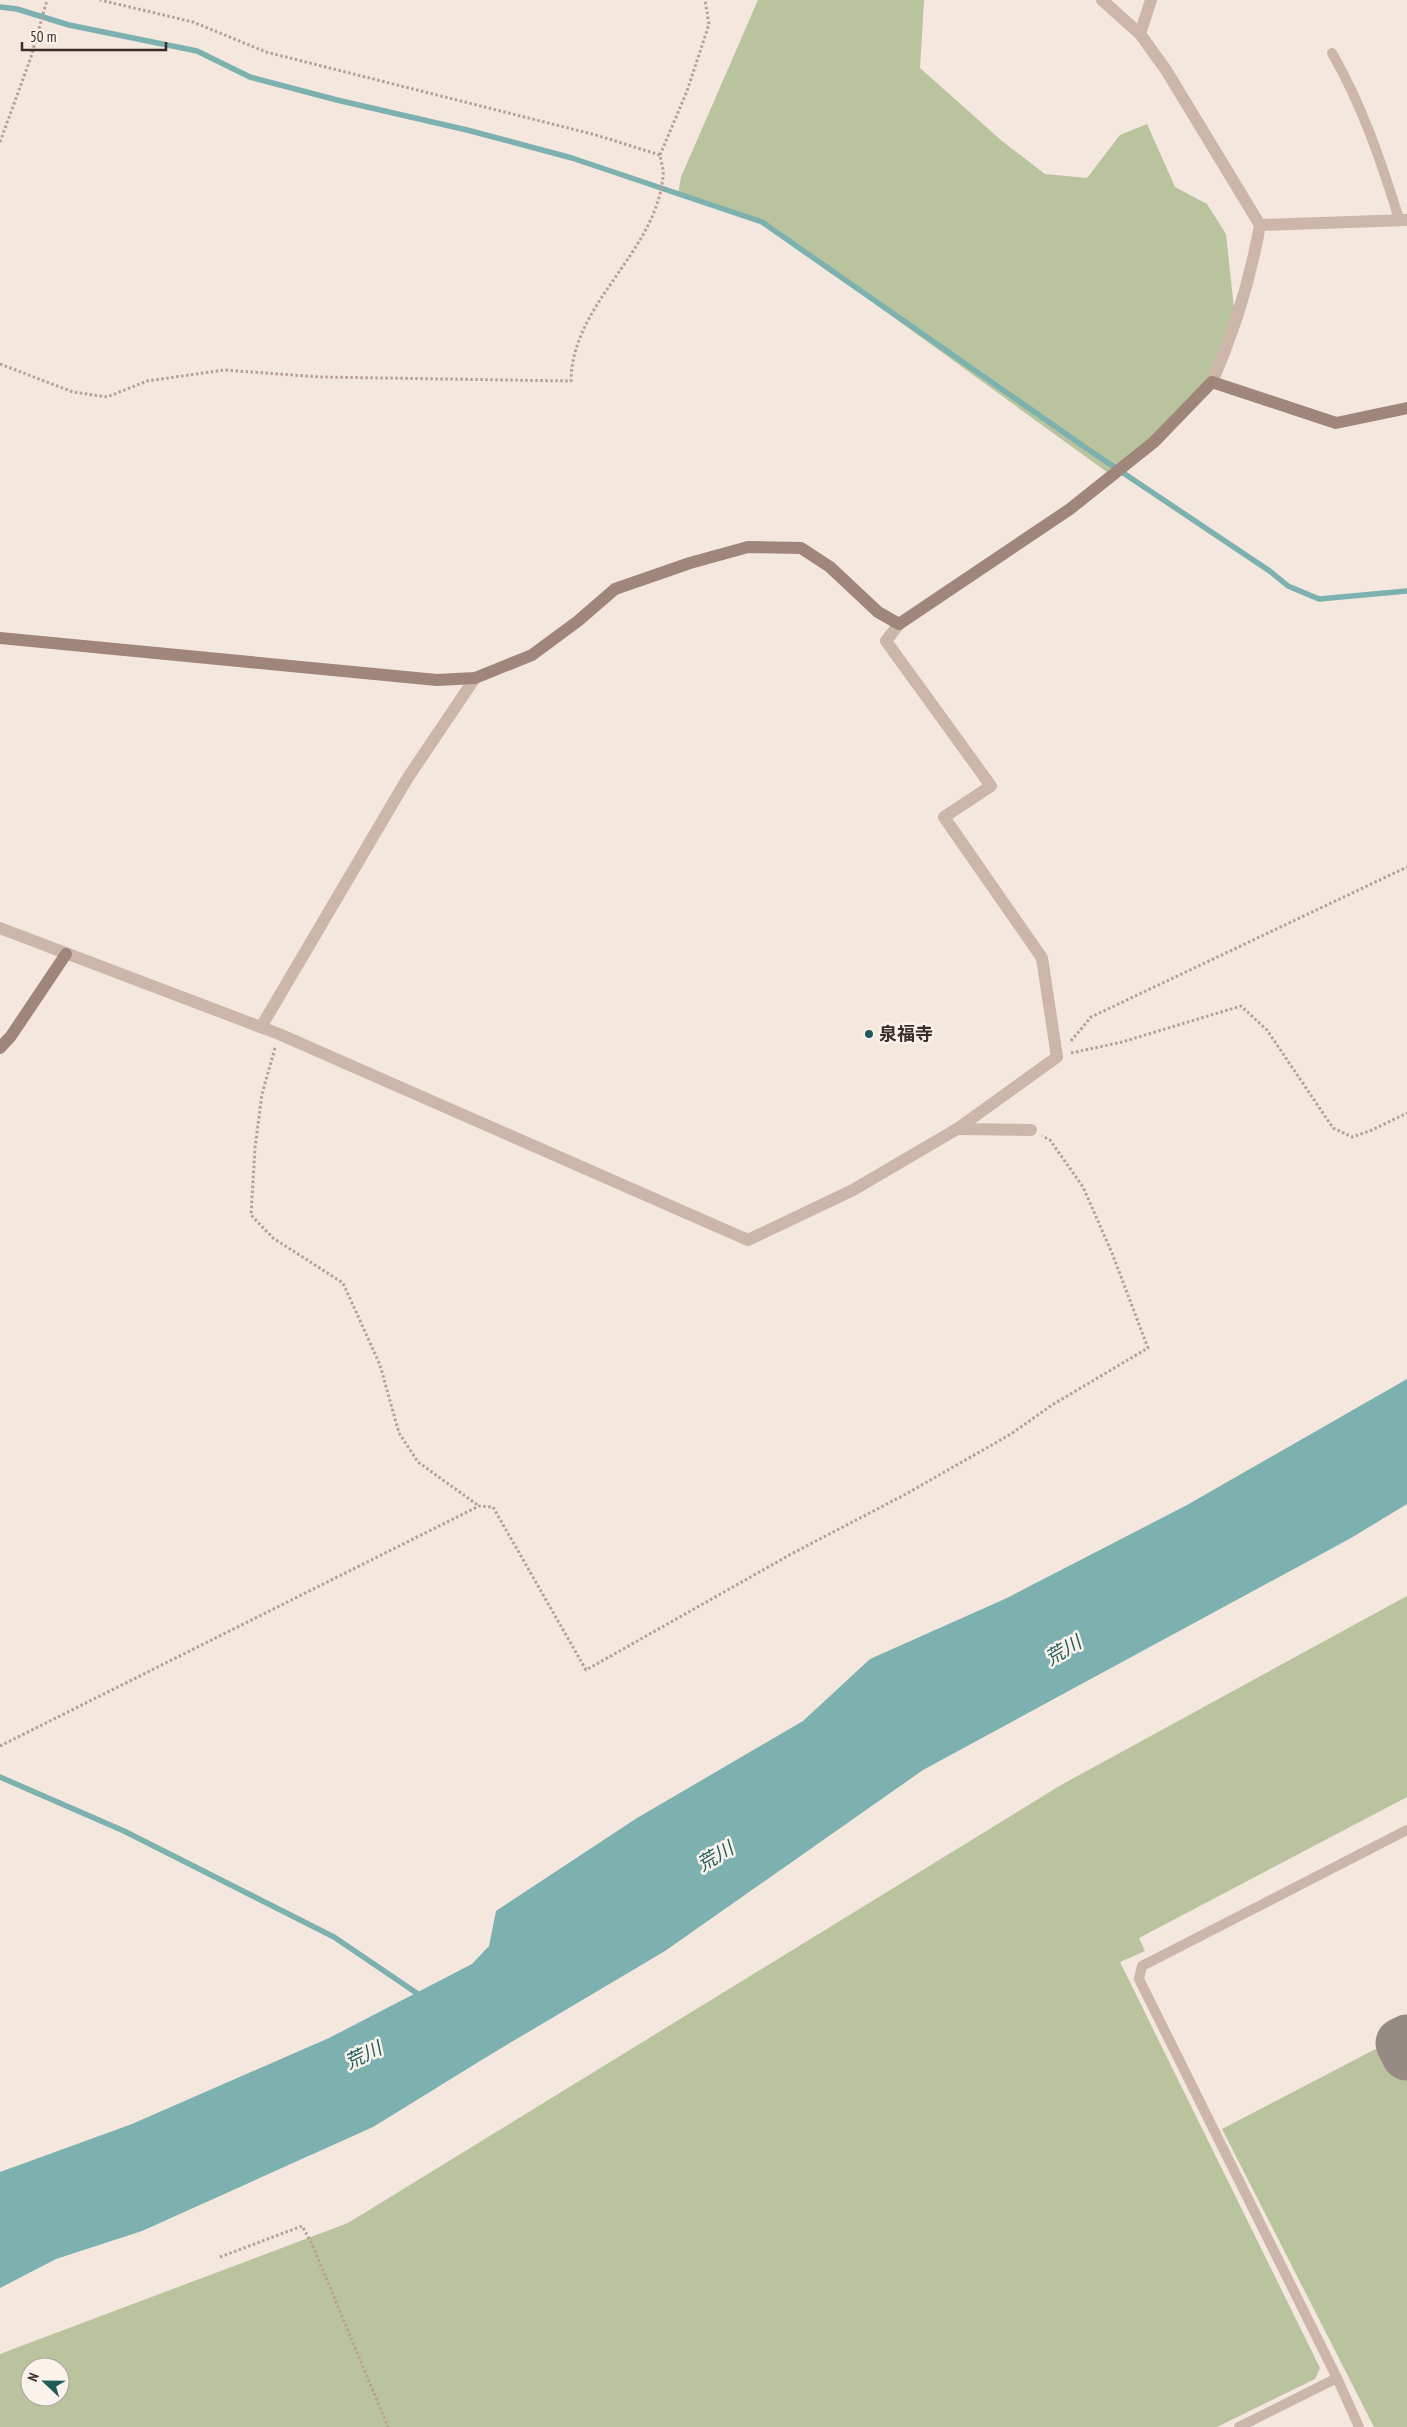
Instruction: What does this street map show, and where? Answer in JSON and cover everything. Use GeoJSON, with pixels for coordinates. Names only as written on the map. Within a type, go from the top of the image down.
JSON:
{"type":"FeatureCollection","features":[{"type":"Feature","properties":{"kind":"street"},"geometry":{"type":"LineString","coordinates":[[0,928],[279,1034],[748,1240],[853,1190],[957,1129],[1057,1057],[1052,1006],[1042,958],[944,818],[991,786],[886,641],[899,624],[1070,509],[1154,442],[1212,382],[1232,336],[1254,258],[1260,225],[1166,70],[1140,34],[1102,0]]}},
{"type":"Feature","properties":{"kind":"street"},"geometry":{"type":"LineString","coordinates":[[1140,34],[1151,0]]}},
{"type":"Feature","properties":{"kind":"street"},"geometry":{"type":"LineString","coordinates":[[1260,225],[1403,219]]}},
{"type":"Feature","properties":{"kind":"street"},"geometry":{"type":"LineString","coordinates":[[1212,382],[1336,423],[1407,408]]}},
{"type":"Feature","properties":{"kind":"street"},"geometry":{"type":"LineString","coordinates":[[0,638],[436,680],[475,678],[532,655],[578,621],[615,589],[690,563],[748,548],[801,548],[830,567],[878,612],[899,624]]}},
{"type":"Feature","properties":{"kind":"street"},"geometry":{"type":"LineString","coordinates":[[261,1027],[407,779],[475,678]]}},
{"type":"Feature","properties":{"kind":"street"},"geometry":{"type":"LineString","coordinates":[[0,1048],[11,1036],[66,954]]}},
{"type":"Feature","properties":{"kind":"street"},"geometry":{"type":"LineString","coordinates":[[957,1129],[1031,1130]]}},
{"type":"Feature","properties":{"kind":"lane"},"geometry":{"type":"LineString","coordinates":[[1332,53],[1351,85],[1403,219]]}},
{"type":"Feature","properties":{"kind":"lane"},"geometry":{"type":"LineString","coordinates":[[1360,2427],[1139,1979],[1142,1966],[1407,1830]]}},
{"type":"Feature","properties":{"kind":"lane"},"geometry":{"type":"LineString","coordinates":[[1239,2427],[1337,2378]]}},
{"type":"Feature","properties":{"kind":"path"},"geometry":{"type":"LineString","coordinates":[[0,142],[31,57],[47,0]]}},
{"type":"Feature","properties":{"kind":"path"},"geometry":{"type":"LineString","coordinates":[[100,0],[193,22],[266,52],[586,132],[660,155]]}},
{"type":"Feature","properties":{"kind":"path"},"geometry":{"type":"LineString","coordinates":[[0,364],[73,392],[108,397],[147,381],[224,370],[320,376],[571,381],[571,362],[594,310],[650,226],[664,176],[660,155],[687,91],[709,24],[705,0]]}},
{"type":"Feature","properties":{"kind":"path"},"geometry":{"type":"LineString","coordinates":[[1057,1057],[1091,1017],[1407,867]]}},
{"type":"Feature","properties":{"kind":"path"},"geometry":{"type":"LineString","coordinates":[[1057,1057],[1122,1042],[1241,1006],[1267,1030],[1333,1128],[1352,1137],[1372,1130],[1407,1112]]}},
{"type":"Feature","properties":{"kind":"path"},"geometry":{"type":"LineString","coordinates":[[279,1034],[262,1094],[255,1148],[251,1215],[273,1238],[342,1283],[380,1366],[399,1433],[418,1462],[479,1506]]}},
{"type":"Feature","properties":{"kind":"path"},"geometry":{"type":"LineString","coordinates":[[0,1746],[479,1506],[493,1507],[586,1670],[793,1553],[906,1494],[1011,1434],[1052,1406],[1148,1348],[1112,1253],[1083,1187],[1050,1140],[1031,1130]]}},
{"type":"Feature","properties":{"kind":"path"},"geometry":{"type":"LineString","coordinates":[[220,2257],[302,2226],[312,2244],[388,2427]]}},
{"type":"Feature","properties":{"kind":"green space"},"geometry":{"type":"Polygon","coordinates":[[[758,0],[924,0],[920,68],[1002,141],[1045,174],[1087,178],[1120,135],[1147,124],[1175,187],[1207,204],[1226,234],[1236,327],[1212,382],[1111,475],[762,222],[678,194],[681,177],[758,0]]]}},
{"type":"Feature","properties":{"kind":"green space"},"geometry":{"type":"Polygon","coordinates":[[[1407,1596],[1407,1797],[1139,1938],[1145,1951],[1120,1962],[1320,2368],[1315,2379],[1217,2427],[0,2427],[0,2354],[348,2223],[1061,1785],[1407,1596]]]}},
{"type":"Feature","properties":{"kind":"green space"},"geometry":{"type":"Polygon","coordinates":[[[1389,2042],[1407,2079],[1407,2427],[1374,2427],[1222,2129],[1389,2042]]]}},
{"type":"Feature","properties":{"kind":"water","name":"荒川"},"geometry":{"type":"Polygon","coordinates":[[[1407,1379],[1407,1504],[1351,1538],[923,1770],[665,1951],[373,2127],[142,2231],[56,2259],[0,2288],[0,2172],[132,2124],[329,2038],[472,1964],[489,1946],[496,1911],[637,1818],[803,1721],[870,1659],[1007,1598],[1187,1505],[1407,1379]]]}},
{"type":"Feature","properties":{"kind":"waterway"},"geometry":{"type":"LineString","coordinates":[[0,7],[17,9],[69,25],[197,51],[250,77],[337,100],[467,130],[572,158],[762,222],[1089,450],[1271,572],[1288,586],[1319,599],[1407,591]]}},
{"type":"Feature","properties":{"kind":"waterway"},"geometry":{"type":"LineString","coordinates":[[0,1777],[124,1831],[334,1937],[421,1996]]}},
{"type":"Feature","properties":{"kind":"taxiway"},"geometry":{"type":"LineString","coordinates":[[1407,2040],[1401,2043],[1407,2055]]}},
{"type":"Feature","properties":{"kind":"place","name":"泉福寺"},"geometry":{"type":"Point","coordinates":[869,1034]}}]}
